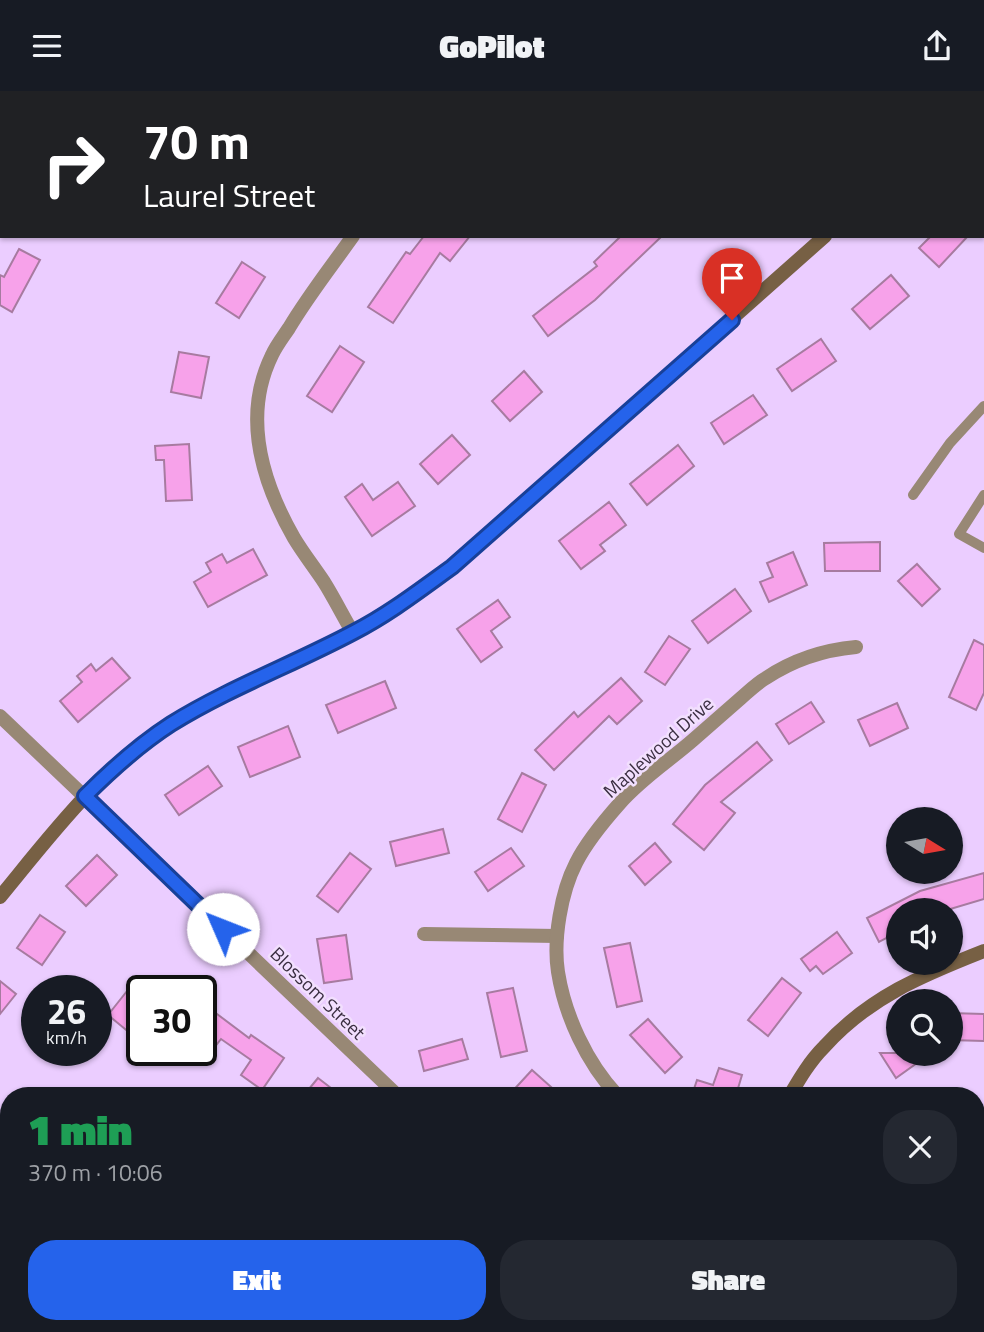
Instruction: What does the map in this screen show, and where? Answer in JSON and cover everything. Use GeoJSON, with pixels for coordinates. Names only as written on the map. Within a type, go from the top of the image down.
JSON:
{"type":"FeatureCollection","features":[{"type":"Feature","properties":{"kind":"street"},"geometry":{"type":"LineString","coordinates":[[352,238],[301,308],[272,354],[261,381],[256,424],[259,448],[280,512],[353,633]]}},
{"type":"Feature","properties":{"kind":"street"},"geometry":{"type":"LineString","coordinates":[[0,897],[85,796],[140,746],[207,703],[353,633],[407,600],[452,567],[823,238]]}},
{"type":"Feature","properties":{"kind":"street","name":"Maplewood Drive"},"geometry":{"type":"LineString","coordinates":[[611,1087],[589,1057],[574,1028],[558,972],[561,910],[576,863],[621,802],[654,770],[685,748],[764,679],[813,655],[856,647]]}},
{"type":"Feature","properties":{"kind":"street","name":"Blossom Street"},"geometry":{"type":"LineString","coordinates":[[0,716],[389,1087]]}},
{"type":"Feature","properties":{"kind":"street"},"geometry":{"type":"LineString","coordinates":[[424,934],[558,936]]}},
{"type":"Feature","properties":{"kind":"street"},"geometry":{"type":"LineString","coordinates":[[795,1087],[822,1048],[847,1023],[879,999],[902,986],[984,951]]}},
{"type":"Feature","properties":{"kind":"lane"},"geometry":{"type":"LineString","coordinates":[[913,495],[950,443],[984,406]]}},
{"type":"Feature","properties":{"kind":"lane"},"geometry":{"type":"LineString","coordinates":[[984,495],[959,534],[984,548]]}},
{"type":"Feature","properties":{"kind":"building"},"geometry":{"type":"Polygon","coordinates":[[[422,238],[468,238],[450,261],[440,253],[393,323],[368,307],[406,252],[410,254],[422,238]]]}},
{"type":"Feature","properties":{"kind":"building"},"geometry":{"type":"Polygon","coordinates":[[[619,238],[660,238],[595,300],[548,336],[533,316],[597,266],[594,262],[619,238]]]}},
{"type":"Feature","properties":{"kind":"building"},"geometry":{"type":"Polygon","coordinates":[[[929,238],[966,238],[939,267],[919,248],[929,238]]]}},
{"type":"Feature","properties":{"kind":"building"},"geometry":{"type":"Polygon","coordinates":[[[19,249],[40,260],[12,312],[0,305],[0,275],[4,277],[19,249]]]}},
{"type":"Feature","properties":{"kind":"building"},"geometry":{"type":"Polygon","coordinates":[[[242,262],[265,277],[239,318],[216,303],[242,262]]]}},
{"type":"Feature","properties":{"kind":"building"},"geometry":{"type":"Polygon","coordinates":[[[891,275],[909,296],[870,329],[852,309],[891,275]]]}},
{"type":"Feature","properties":{"kind":"building"},"geometry":{"type":"Polygon","coordinates":[[[821,339],[836,361],[792,391],[777,369],[821,339]]]}},
{"type":"Feature","properties":{"kind":"building"},"geometry":{"type":"Polygon","coordinates":[[[340,346],[364,362],[332,412],[307,396],[340,346]]]}},
{"type":"Feature","properties":{"kind":"building"},"geometry":{"type":"Polygon","coordinates":[[[179,352],[209,357],[201,398],[171,392],[179,352]]]}},
{"type":"Feature","properties":{"kind":"building"},"geometry":{"type":"Polygon","coordinates":[[[524,371],[542,392],[510,421],[492,401],[524,371]]]}},
{"type":"Feature","properties":{"kind":"building"},"geometry":{"type":"Polygon","coordinates":[[[753,395],[767,415],[724,444],[711,423],[753,395]]]}},
{"type":"Feature","properties":{"kind":"building"},"geometry":{"type":"Polygon","coordinates":[[[452,435],[470,455],[438,484],[420,464],[452,435]]]}},
{"type":"Feature","properties":{"kind":"building"},"geometry":{"type":"Polygon","coordinates":[[[189,444],[192,500],[166,501],[164,460],[156,460],[155,446],[189,444]]]}},
{"type":"Feature","properties":{"kind":"building"},"geometry":{"type":"Polygon","coordinates":[[[678,445],[694,466],[647,505],[630,484],[678,445]]]}},
{"type":"Feature","properties":{"kind":"building"},"geometry":{"type":"Polygon","coordinates":[[[398,482],[415,506],[372,536],[345,497],[362,484],[373,500],[398,482]]]}},
{"type":"Feature","properties":{"kind":"building"},"geometry":{"type":"Polygon","coordinates":[[[609,502],[626,525],[600,545],[605,551],[581,569],[559,541],[609,502]]]}},
{"type":"Feature","properties":{"kind":"building"},"geometry":{"type":"Polygon","coordinates":[[[880,542],[880,571],[825,571],[824,543],[880,542]]]}},
{"type":"Feature","properties":{"kind":"building"},"geometry":{"type":"Polygon","coordinates":[[[253,549],[267,575],[208,607],[194,582],[211,572],[206,563],[222,554],[227,563],[253,549]]]}},
{"type":"Feature","properties":{"kind":"building"},"geometry":{"type":"Polygon","coordinates":[[[793,552],[807,585],[769,602],[760,582],[773,577],[767,563],[793,552]]]}},
{"type":"Feature","properties":{"kind":"building"},"geometry":{"type":"Polygon","coordinates":[[[917,564],[940,589],[922,606],[898,581],[917,564]]]}},
{"type":"Feature","properties":{"kind":"building"},"geometry":{"type":"Polygon","coordinates":[[[735,589],[751,611],[708,643],[692,621],[735,589]]]}},
{"type":"Feature","properties":{"kind":"building"},"geometry":{"type":"Polygon","coordinates":[[[498,600],[510,617],[491,631],[502,647],[481,662],[457,629],[498,600]]]}},
{"type":"Feature","properties":{"kind":"building"},"geometry":{"type":"Polygon","coordinates":[[[669,636],[690,649],[665,685],[645,672],[669,636]]]}},
{"type":"Feature","properties":{"kind":"building"},"geometry":{"type":"Polygon","coordinates":[[[974,640],[984,645],[984,693],[976,710],[949,697],[974,640]]]}},
{"type":"Feature","properties":{"kind":"building"},"geometry":{"type":"Polygon","coordinates":[[[112,658],[130,678],[78,722],[60,701],[82,682],[77,676],[91,664],[96,671],[112,658]]]}},
{"type":"Feature","properties":{"kind":"building"},"geometry":{"type":"Polygon","coordinates":[[[621,678],[642,701],[617,724],[609,716],[554,770],[535,750],[574,712],[578,717],[621,678]]]}},
{"type":"Feature","properties":{"kind":"building"},"geometry":{"type":"Polygon","coordinates":[[[385,681],[396,708],[338,733],[326,705],[385,681]]]}},
{"type":"Feature","properties":{"kind":"building"},"geometry":{"type":"Polygon","coordinates":[[[811,702],[824,722],[789,744],[776,724],[811,702]]]}},
{"type":"Feature","properties":{"kind":"building"},"geometry":{"type":"Polygon","coordinates":[[[897,703],[908,728],[870,746],[858,720],[897,703]]]}},
{"type":"Feature","properties":{"kind":"building"},"geometry":{"type":"Polygon","coordinates":[[[288,726],[300,757],[250,777],[238,747],[288,726]]]}},
{"type":"Feature","properties":{"kind":"building"},"geometry":{"type":"Polygon","coordinates":[[[757,742],[772,760],[721,802],[735,813],[704,850],[673,824],[705,785],[757,742]]]}},
{"type":"Feature","properties":{"kind":"building"},"geometry":{"type":"Polygon","coordinates":[[[208,766],[222,786],[179,815],[165,795],[208,766]]]}},
{"type":"Feature","properties":{"kind":"building"},"geometry":{"type":"Polygon","coordinates":[[[522,773],[546,785],[522,832],[498,819],[522,773]]]}},
{"type":"Feature","properties":{"kind":"building"},"geometry":{"type":"Polygon","coordinates":[[[443,829],[449,853],[396,866],[390,842],[443,829]]]}},
{"type":"Feature","properties":{"kind":"building"},"geometry":{"type":"Polygon","coordinates":[[[655,843],[671,862],[645,885],[629,866],[655,843]]]}},
{"type":"Feature","properties":{"kind":"building"},"geometry":{"type":"Polygon","coordinates":[[[511,848],[524,866],[488,891],[475,872],[511,848]]]}},
{"type":"Feature","properties":{"kind":"building"},"geometry":{"type":"Polygon","coordinates":[[[350,853],[371,869],[338,912],[317,896],[350,853]]]}},
{"type":"Feature","properties":{"kind":"building"},"geometry":{"type":"Polygon","coordinates":[[[97,855],[117,875],[86,906],[66,886],[97,855]]]}},
{"type":"Feature","properties":{"kind":"building"},"geometry":{"type":"Polygon","coordinates":[[[984,873],[984,899],[963,905],[963,898],[906,898],[945,884],[963,884],[963,879],[984,873]]]}},
{"type":"Feature","properties":{"kind":"building"},"geometry":{"type":"Polygon","coordinates":[[[886,908],[886,938],[879,942],[867,918],[886,908]]]}},
{"type":"Feature","properties":{"kind":"building"},"geometry":{"type":"Polygon","coordinates":[[[40,915],[65,932],[42,965],[17,948],[40,915]]]}},
{"type":"Feature","properties":{"kind":"building"},"geometry":{"type":"Polygon","coordinates":[[[837,932],[852,953],[823,974],[816,966],[810,971],[801,959],[837,932]]]}},
{"type":"Feature","properties":{"kind":"building"},"geometry":{"type":"Polygon","coordinates":[[[346,935],[352,979],[324,983],[317,939],[346,935]]]}},
{"type":"Feature","properties":{"kind":"building"},"geometry":{"type":"Polygon","coordinates":[[[630,943],[642,1001],[617,1007],[604,948],[630,943]]]}},
{"type":"Feature","properties":{"kind":"building"},"geometry":{"type":"Polygon","coordinates":[[[782,978],[801,993],[768,1036],[748,1020],[782,978]]]}},
{"type":"Feature","properties":{"kind":"building"},"geometry":{"type":"Polygon","coordinates":[[[0,981],[16,994],[0,1014],[0,981]]]}},
{"type":"Feature","properties":{"kind":"building"},"geometry":{"type":"Polygon","coordinates":[[[513,988],[527,1051],[501,1057],[487,993],[513,988]]]}},
{"type":"Feature","properties":{"kind":"building"},"geometry":{"type":"Polygon","coordinates":[[[126,992],[126,1030],[112,1018],[112,1010],[126,992]]]}},
{"type":"Feature","properties":{"kind":"building"},"geometry":{"type":"Polygon","coordinates":[[[963,1013],[984,1014],[984,1041],[963,1040],[963,1013]]]}},
{"type":"Feature","properties":{"kind":"building"},"geometry":{"type":"Polygon","coordinates":[[[217,1014],[249,1038],[251,1035],[284,1058],[264,1087],[258,1087],[241,1075],[251,1060],[221,1039],[217,1044],[217,1014]]]}},
{"type":"Feature","properties":{"kind":"building"},"geometry":{"type":"Polygon","coordinates":[[[648,1019],[682,1057],[665,1073],[630,1035],[648,1019]]]}},
{"type":"Feature","properties":{"kind":"building"},"geometry":{"type":"Polygon","coordinates":[[[462,1039],[468,1059],[424,1071],[419,1051],[462,1039]]]}},
{"type":"Feature","properties":{"kind":"building"},"geometry":{"type":"Polygon","coordinates":[[[888,1066],[913,1066],[896,1078],[888,1066]]]}},
{"type":"Feature","properties":{"kind":"building"},"geometry":{"type":"Polygon","coordinates":[[[719,1068],[742,1075],[738,1087],[695,1087],[697,1080],[713,1085],[719,1068]]]}},
{"type":"Feature","properties":{"kind":"building"},"geometry":{"type":"Polygon","coordinates":[[[532,1070],[551,1087],[516,1087],[532,1070]]]}},
{"type":"Feature","properties":{"kind":"building"},"geometry":{"type":"Polygon","coordinates":[[[318,1078],[330,1087],[311,1087],[318,1078]]]}},
{"type":"Feature","properties":{"kind":"route"},"geometry":{"type":"LineString","coordinates":[[223,929],[85,796],[140,746],[169,725],[207,703],[353,633],[407,600],[452,567],[732,320]]}}]}
